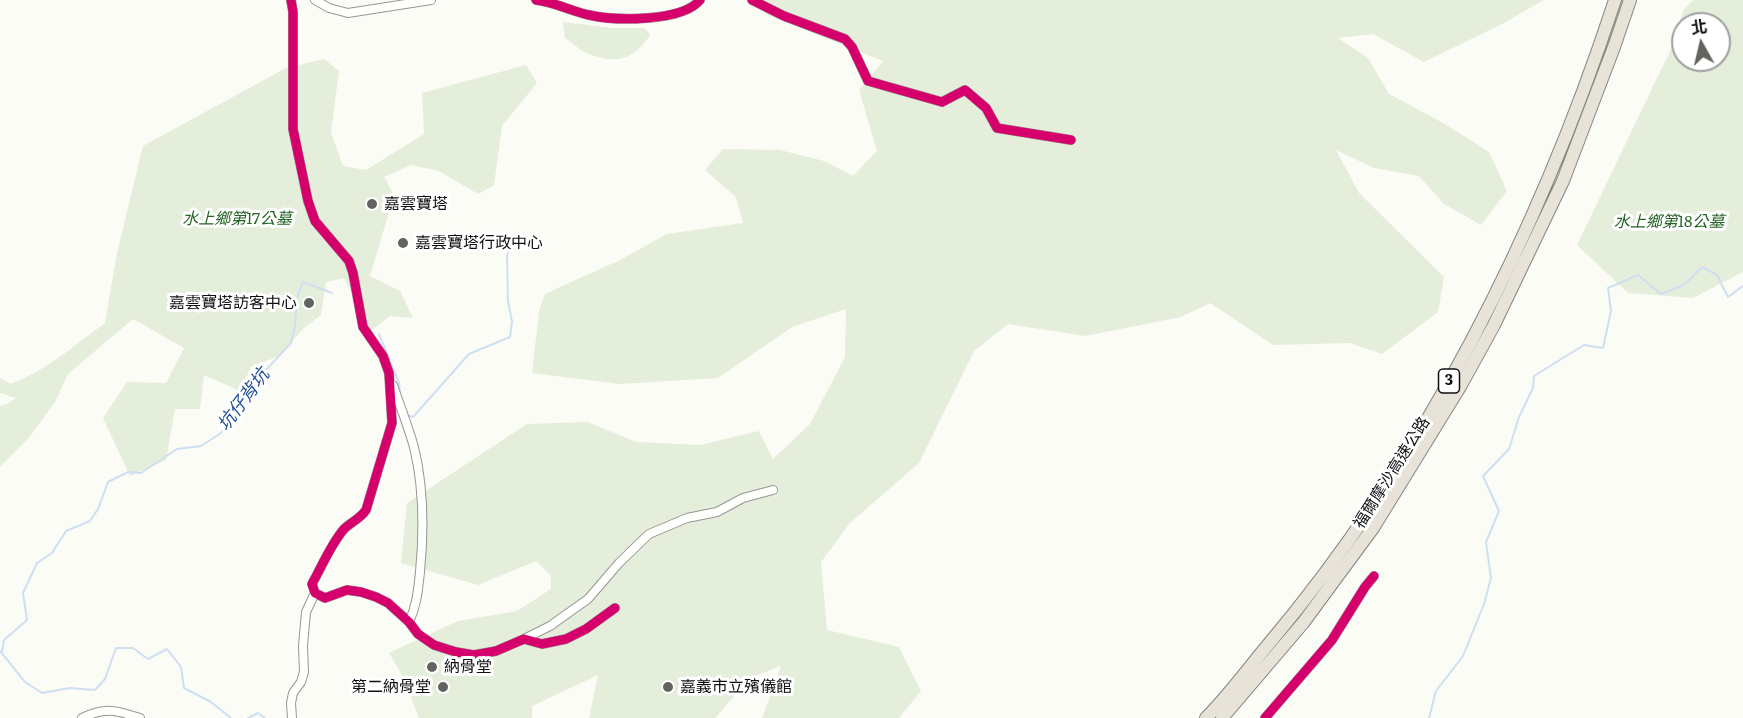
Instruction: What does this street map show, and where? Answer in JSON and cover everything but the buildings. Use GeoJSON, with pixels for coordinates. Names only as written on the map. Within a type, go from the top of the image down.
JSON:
{"type":"FeatureCollection","features":[{"type":"Feature","properties":{"kind":"highway","name":"福爾摩沙高速公路"},"geometry":{"type":"LineString","coordinates":[[1206,718],[1293,615],[1366,518],[1452,378],[1484,317],[1549,177],[1600,46],[1615,0]]}},
{"type":"Feature","properties":{"kind":"highway","name":"福爾摩沙高速公路"},"geometry":{"type":"LineString","coordinates":[[1222,718],[1303,623],[1374,528],[1461,385],[1494,325],[1563,181],[1630,0]]}},
{"type":"Feature","properties":{"kind":"street"},"geometry":{"type":"LineString","coordinates":[[291,0],[293,12],[293,129],[308,201],[315,221],[349,261],[363,327],[383,356],[414,447],[423,512],[422,553],[417,606],[409,622]]}},
{"type":"Feature","properties":{"kind":"street"},"geometry":{"type":"LineString","coordinates":[[315,0],[329,8],[348,13],[431,0]]}},
{"type":"Feature","properties":{"kind":"street"},"geometry":{"type":"LineString","coordinates":[[536,0],[597,17],[645,17],[686,11],[700,0]]}},
{"type":"Feature","properties":{"kind":"street"},"geometry":{"type":"LineString","coordinates":[[752,0],[784,16],[845,39],[852,47],[868,81],[942,102],[965,90],[986,108],[996,128],[1071,140]]}},
{"type":"Feature","properties":{"kind":"street"},"geometry":{"type":"LineString","coordinates":[[292,718],[293,693],[301,682],[304,672],[303,646],[306,612],[315,593],[312,584],[345,528],[363,515],[366,510],[392,423],[389,374]]}},
{"type":"Feature","properties":{"kind":"street"},"geometry":{"type":"LineString","coordinates":[[315,593],[325,598],[347,590],[361,592],[388,603],[409,622],[418,634],[434,645],[474,656],[496,651],[550,626],[588,599],[619,563],[649,534],[687,518],[717,512],[743,498],[773,490]]}},
{"type":"Feature","properties":{"kind":"street"},"geometry":{"type":"LineString","coordinates":[[1265,718],[1332,640],[1374,576]]}},
{"type":"Feature","properties":{"kind":"street"},"geometry":{"type":"LineString","coordinates":[[524,639],[542,644],[566,639],[615,609]]}},
{"type":"Feature","properties":{"kind":"street"},"geometry":{"type":"LineString","coordinates":[[82,718],[109,710],[140,718]]}},
{"type":"Feature","properties":{"kind":"green space"},"geometry":{"type":"Polygon","coordinates":[[[751,0],[1544,0],[1502,24],[1424,62],[1373,34],[1338,38],[1368,58],[1389,94],[1445,124],[1489,152],[1507,191],[1481,225],[1444,204],[1419,176],[1374,168],[1336,150],[1359,193],[1444,277],[1438,312],[1382,354],[1350,343],[1273,345],[1210,303],[1181,317],[1085,336],[1008,324],[974,351],[919,463],[850,523],[821,562],[827,630],[899,647],[921,691],[899,718],[762,718],[781,666],[750,678],[715,718],[589,718],[598,675],[532,706],[532,718],[419,718],[404,679],[389,653],[458,621],[517,611],[551,589],[551,576],[536,561],[478,585],[401,563],[407,503],[527,424],[588,422],[636,442],[700,445],[759,431],[773,459],[810,424],[845,357],[846,309],[792,327],[718,378],[620,384],[532,373],[539,311],[545,294],[620,260],[667,234],[743,223],[736,197],[705,170],[723,149],[780,150],[824,161],[853,176],[877,151],[859,90],[883,61],[768,15],[751,0]]]}},
{"type":"Feature","properties":{"kind":"green space","name":"水上鄉第18公墓"},"geometry":{"type":"Polygon","coordinates":[[[1693,0],[1743,0],[1743,272],[1693,298],[1628,293],[1577,245],[1671,48],[1671,72],[1731,72],[1731,12],[1683,12],[1693,0]]]}},
{"type":"Feature","properties":{"kind":"green space"},"geometry":{"type":"Polygon","coordinates":[[[563,22],[612,28],[645,28],[650,35],[638,50],[624,58],[608,59],[586,53],[565,38],[563,22]]]}},
{"type":"Feature","properties":{"kind":"green space","name":"水上鄉第17公墓"},"geometry":{"type":"Polygon","coordinates":[[[324,59],[339,71],[331,133],[343,166],[366,170],[424,134],[422,93],[526,65],[537,83],[502,126],[494,185],[478,194],[439,171],[411,165],[384,177],[394,195],[370,276],[400,291],[413,318],[390,316],[371,331],[344,278],[326,282],[321,315],[304,328],[279,356],[251,367],[240,391],[204,375],[200,409],[175,409],[166,460],[130,476],[103,418],[127,382],[166,383],[184,348],[133,319],[68,374],[55,402],[28,439],[0,467],[0,406],[16,398],[0,393],[0,378],[11,384],[37,372],[105,323],[117,253],[143,146],[286,68],[324,59]]]}},
{"type":"Feature","properties":{"kind":"waterway","name":"坑仔背坑"},"geometry":{"type":"LineString","coordinates":[[406,415],[413,417],[469,354],[510,337],[512,322],[508,301],[507,255],[517,236]]}},
{"type":"Feature","properties":{"kind":"waterway"},"geometry":{"type":"LineString","coordinates":[[1429,718],[1436,691],[1463,656],[1484,604],[1491,578],[1486,542],[1499,511],[1483,476],[1509,449],[1519,417],[1533,388],[1534,376],[1584,345],[1603,348],[1611,311],[1608,288],[1638,275],[1661,294],[1684,285],[1702,267],[1717,275],[1728,297],[1743,286]]}},
{"type":"Feature","properties":{"kind":"waterway","name":"坑仔背坑"},"geometry":{"type":"LineString","coordinates":[[2,652],[4,640],[27,620],[23,593],[37,563],[52,553],[66,531],[90,521],[98,509],[108,482],[128,472],[141,473],[177,449],[201,446],[221,433],[241,409],[252,385],[291,343],[295,327],[297,298],[303,282],[332,293]]}},
{"type":"Feature","properties":{"kind":"waterway","name":"坑仔背坑"},"geometry":{"type":"LineString","coordinates":[[379,334],[399,383],[400,393]]}},
{"type":"Feature","properties":{"kind":"waterway"},"geometry":{"type":"LineString","coordinates":[[0,651],[25,682],[42,693],[70,688],[95,690],[105,679],[116,648],[133,648],[148,659],[167,649],[181,667],[184,688],[211,702],[231,718]]}},
{"type":"Feature","properties":{"kind":"waterway"},"geometry":{"type":"LineString","coordinates":[[248,718],[258,713],[265,718]]}},
{"type":"Feature","properties":{"kind":"cycle path"},"geometry":{"type":"LineString","coordinates":[[291,0],[293,12],[293,129],[308,201],[315,221],[349,261],[363,327],[383,356],[389,373],[392,423],[366,510],[344,529],[335,541],[312,584],[315,593],[325,598],[347,590],[376,597],[388,603],[409,622],[418,634],[434,645],[474,655],[496,651],[524,639],[542,644],[566,639],[586,629],[615,608]]}},
{"type":"Feature","properties":{"kind":"cycle path"},"geometry":{"type":"LineString","coordinates":[[536,0],[589,15],[631,19],[679,12],[700,0]]}},
{"type":"Feature","properties":{"kind":"cycle path"},"geometry":{"type":"LineString","coordinates":[[752,0],[784,16],[845,39],[852,47],[868,81],[942,102],[965,90],[986,108],[997,128],[1071,140]]}},
{"type":"Feature","properties":{"kind":"cycle path"},"geometry":{"type":"LineString","coordinates":[[1265,718],[1332,640],[1374,576]]}},
{"type":"Feature","properties":{"kind":"place","name":"嘉雲寶塔"},"geometry":{"type":"Point","coordinates":[372,204]}},
{"type":"Feature","properties":{"kind":"place","name":"嘉雲寶塔行政中心"},"geometry":{"type":"Point","coordinates":[403,243]}},
{"type":"Feature","properties":{"kind":"place","name":"嘉雲寶塔訪客中心"},"geometry":{"type":"Point","coordinates":[309,303]}},
{"type":"Feature","properties":{"kind":"place","name":"納骨堂"},"geometry":{"type":"Point","coordinates":[432,667]}},
{"type":"Feature","properties":{"kind":"place","name":"第二納骨堂"},"geometry":{"type":"Point","coordinates":[443,687]}},
{"type":"Feature","properties":{"kind":"place","name":"嘉義市立殯儀館"},"geometry":{"type":"Point","coordinates":[668,687]}}]}
